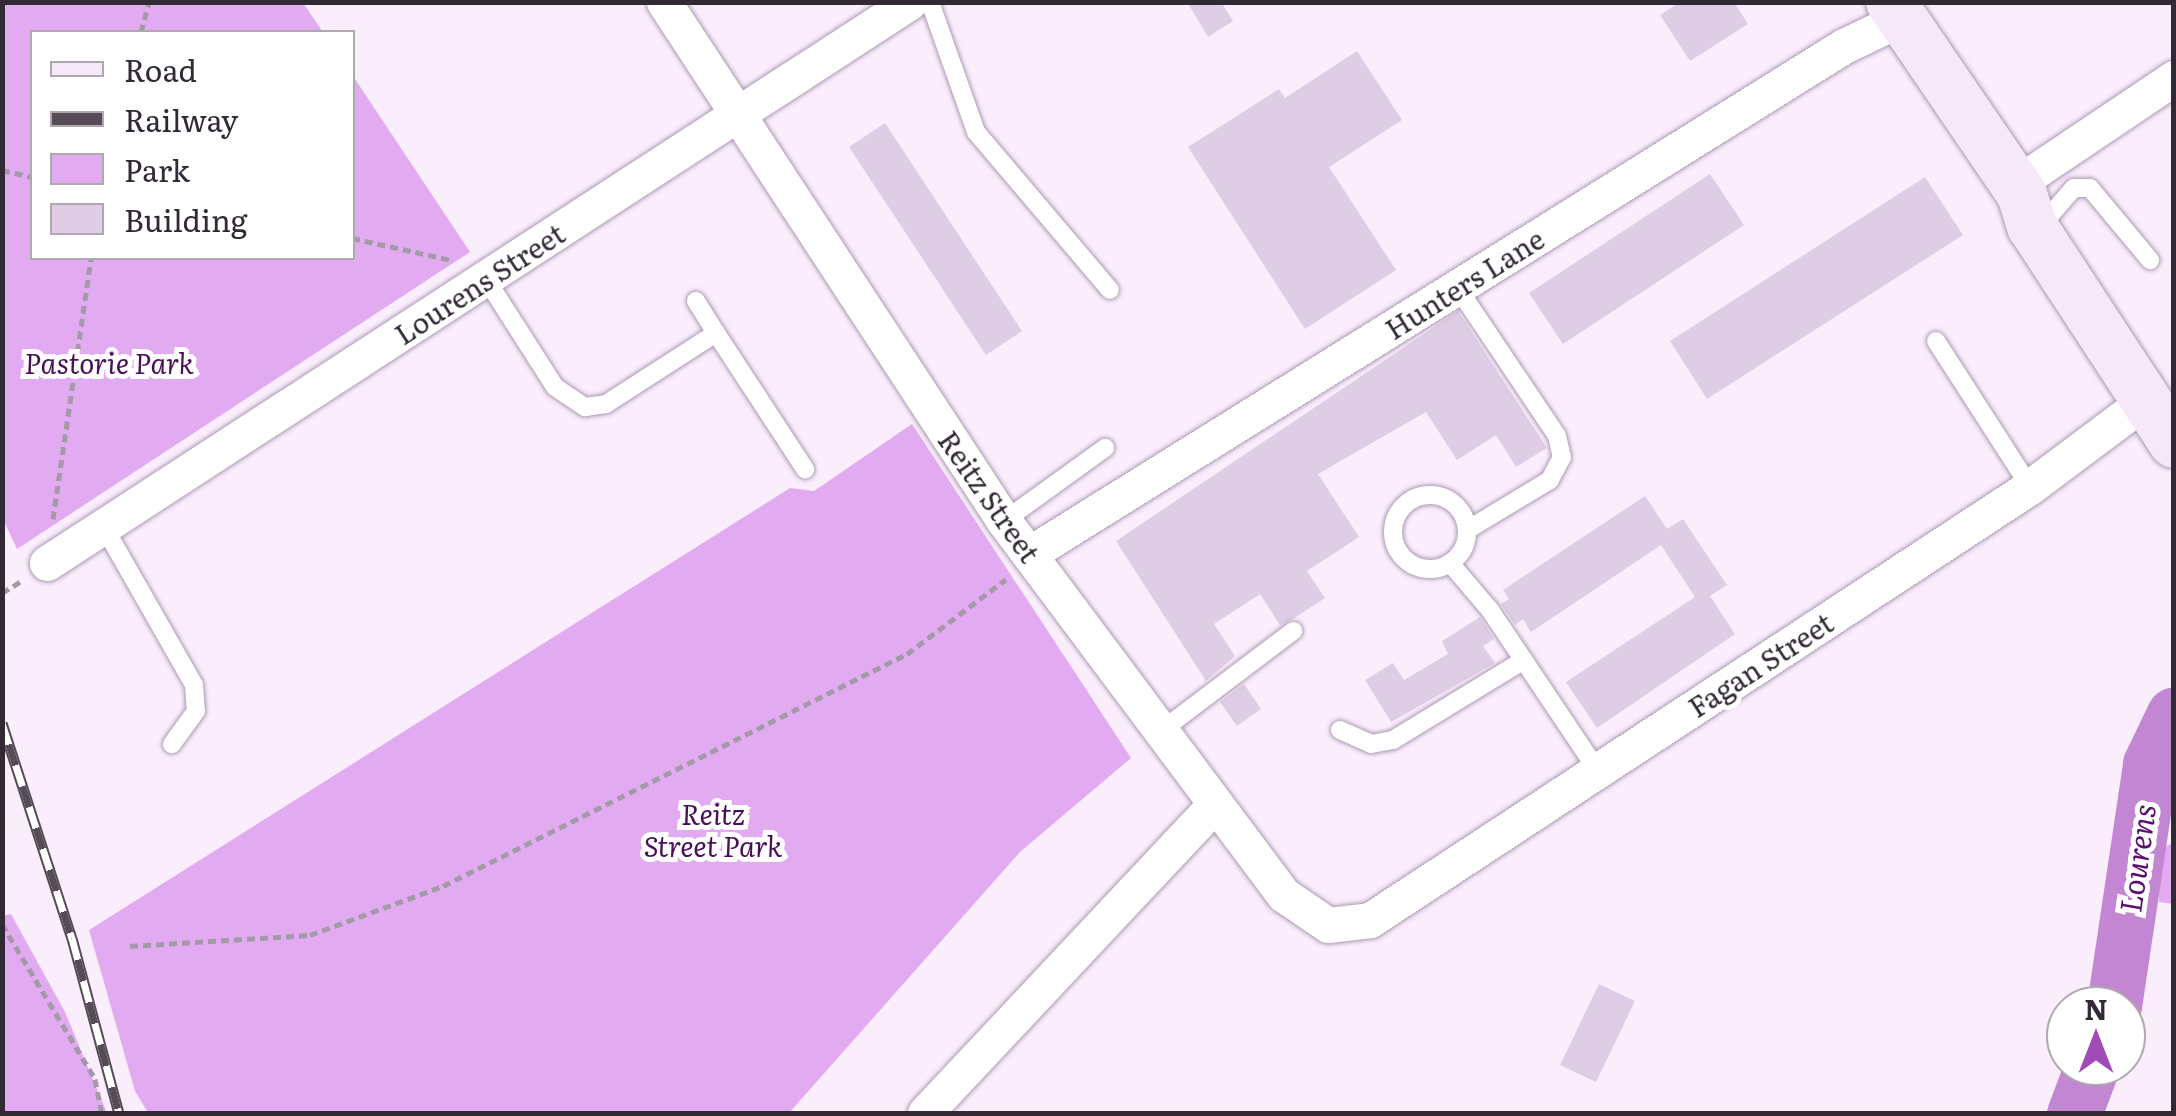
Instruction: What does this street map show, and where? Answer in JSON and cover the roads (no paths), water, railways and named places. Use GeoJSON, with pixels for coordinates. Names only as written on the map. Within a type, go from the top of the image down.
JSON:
{"type":"FeatureCollection","features":[{"type":"Feature","properties":{"kind":"street","name":"Reitz Street"},"geometry":{"type":"LineString","coordinates":[[664,2],[1004,521],[1215,804],[1299,911],[1328,925],[1370,920]]}},
{"type":"Feature","properties":{"kind":"street","name":"Lourens Street"},"geometry":{"type":"LineString","coordinates":[[47,563],[910,2]]}},
{"type":"Feature","properties":{"kind":"street"},"geometry":{"type":"LineString","coordinates":[[1897,10],[2030,197],[2032,226],[2164,393],[2174,443]]}},
{"type":"Feature","properties":{"kind":"street","name":"Hunters Lane"},"geometry":{"type":"LineString","coordinates":[[1031,557],[1897,10]]}},
{"type":"Feature","properties":{"kind":"street"},"geometry":{"type":"LineString","coordinates":[[2030,197],[2174,78]]}},
{"type":"Feature","properties":{"kind":"street","name":"Fagan Street"},"geometry":{"type":"LineString","coordinates":[[1370,920],[2030,486],[2164,393]]}},
{"type":"Feature","properties":{"kind":"street"},"geometry":{"type":"LineString","coordinates":[[924,1113],[1215,804]]}},
{"type":"Feature","properties":{"kind":"lane"},"geometry":{"type":"LineString","coordinates":[[930,2],[976,132],[1110,290]]}},
{"type":"Feature","properties":{"kind":"lane"},"geometry":{"type":"LineString","coordinates":[[2030,197],[2090,188],[2150,260]]}},
{"type":"Feature","properties":{"kind":"lane"},"geometry":{"type":"LineString","coordinates":[[486,279],[555,387],[584,407],[606,404],[716,334]]}},
{"type":"Feature","properties":{"kind":"lane"},"geometry":{"type":"LineString","coordinates":[[1457,287],[1561,450],[1550,480],[1467,530],[1450,563],[1425,569],[1402,558],[1392,534],[1399,509],[1421,495],[1447,498],[1467,530]]}},
{"type":"Feature","properties":{"kind":"lane"},"geometry":{"type":"LineString","coordinates":[[696,301],[805,470]]}},
{"type":"Feature","properties":{"kind":"lane"},"geometry":{"type":"LineString","coordinates":[[1936,341],[2030,486]]}},
{"type":"Feature","properties":{"kind":"lane"},"geometry":{"type":"LineString","coordinates":[[1004,521],[1105,448]]}},
{"type":"Feature","properties":{"kind":"lane"},"geometry":{"type":"LineString","coordinates":[[104,528],[194,685],[196,711],[172,744]]}},
{"type":"Feature","properties":{"kind":"lane"},"geometry":{"type":"LineString","coordinates":[[1450,563],[1524,660],[1597,770]]}},
{"type":"Feature","properties":{"kind":"lane"},"geometry":{"type":"LineString","coordinates":[[1161,731],[1292,631]]}},
{"type":"Feature","properties":{"kind":"lane"},"geometry":{"type":"LineString","coordinates":[[1340,730],[1371,744],[1393,740],[1524,660]]}},
{"type":"Feature","properties":{"kind":"waterway","name":"Lourens"},"geometry":{"type":"LineString","coordinates":[[2117,986],[2150,764],[2174,714]]}},
{"type":"Feature","properties":{"kind":"waterway","name":"Lourens"},"geometry":{"type":"LineString","coordinates":[[2074,1114],[2084,1086]]}},
{"type":"Feature","properties":{"kind":"railway"},"geometry":{"type":"LineString","coordinates":[[2,723],[72,938],[119,1114]]}},
{"type":"Feature","properties":{"kind":"park label","name":"Pastorie Park"},"geometry":{"type":"Point","coordinates":[109,362]}},
{"type":"Feature","properties":{"kind":"park label","name":"Reitz Street Park"},"geometry":{"type":"Point","coordinates":[713,829]}}]}
